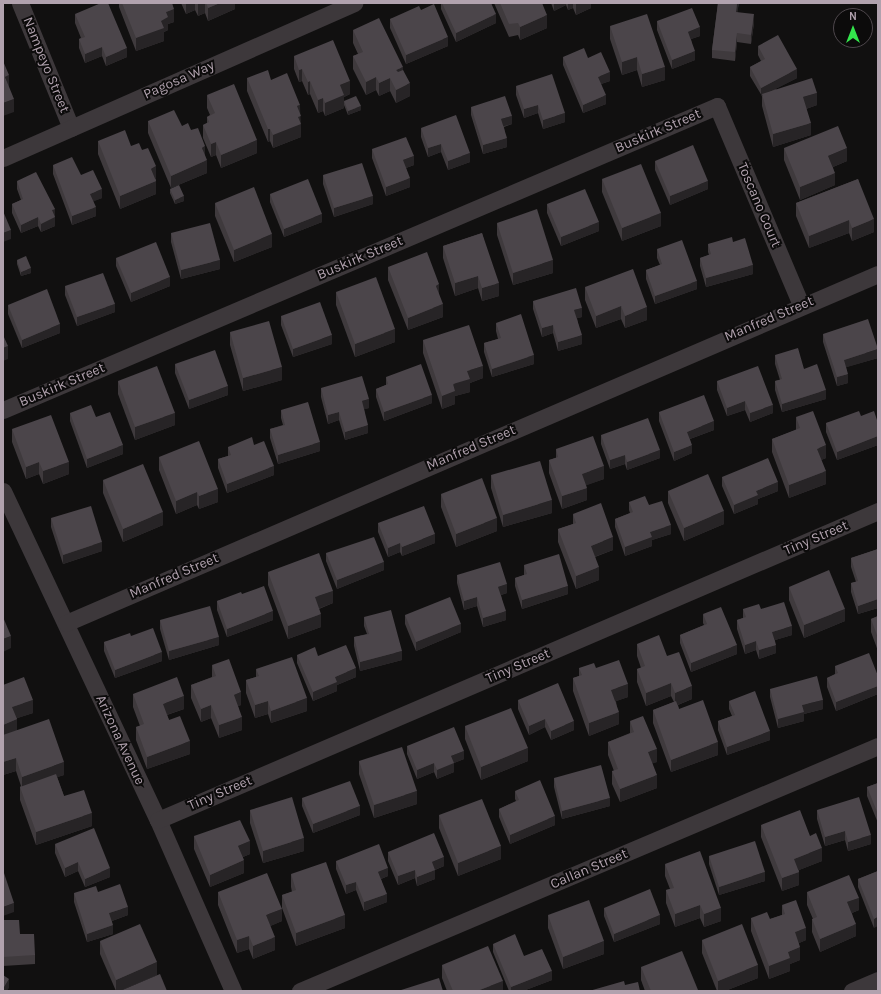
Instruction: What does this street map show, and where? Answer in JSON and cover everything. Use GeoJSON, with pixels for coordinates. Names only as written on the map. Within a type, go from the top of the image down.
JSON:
{"type":"FeatureCollection","features":[{"type":"Feature","properties":{"kind":"street","name":"Nampeyo Street"},"geometry":{"type":"LineString","coordinates":[[20,3],[71,128]]}},
{"type":"Feature","properties":{"kind":"street","name":"Pagosa Way"},"geometry":{"type":"LineString","coordinates":[[3,158],[345,5]]}},
{"type":"Feature","properties":{"kind":"street","name":"Toscano Court"},"geometry":{"type":"LineString","coordinates":[[717,106],[802,305]]}},
{"type":"Feature","properties":{"kind":"street","name":"Buskirk Street"},"geometry":{"type":"LineString","coordinates":[[3,410],[717,106]]}},
{"type":"Feature","properties":{"kind":"street","name":"Manfred Street"},"geometry":{"type":"LineString","coordinates":[[66,623],[802,305],[878,274]]}},
{"type":"Feature","properties":{"kind":"street","name":"Arizona Avenue"},"geometry":{"type":"LineString","coordinates":[[3,491],[158,820],[233,991]]}},
{"type":"Feature","properties":{"kind":"street","name":"Tiny Street"},"geometry":{"type":"LineString","coordinates":[[158,820],[878,511]]}},
{"type":"Feature","properties":{"kind":"street","name":"Callan Street"},"geometry":{"type":"LineString","coordinates":[[300,991],[878,746]]}},
{"type":"Feature","properties":{"kind":"street"},"geometry":{"type":"LineString","coordinates":[[852,991],[878,980]]}},
{"type":"Feature","properties":{"kind":"building"},"geometry":{"type":"Polygon","coordinates":[[[101,3],[108,3],[127,48],[106,57],[102,47],[85,54],[79,39],[85,37],[75,14],[101,3]]]}},
{"type":"Feature","properties":{"kind":"building"},"geometry":{"type":"Polygon","coordinates":[[[122,3],[172,3],[174,9],[166,12],[168,17],[161,21],[164,28],[136,38],[122,3]]]}},
{"type":"Feature","properties":{"kind":"building"},"geometry":{"type":"Polygon","coordinates":[[[206,3],[220,3],[208,8],[206,3]]]}},
{"type":"Feature","properties":{"kind":"building"},"geometry":{"type":"Polygon","coordinates":[[[442,3],[491,3],[496,14],[456,33],[442,3]]]}},
{"type":"Feature","properties":{"kind":"building"},"geometry":{"type":"Polygon","coordinates":[[[500,3],[542,3],[547,15],[520,27],[518,23],[509,24],[500,3]]]}},
{"type":"Feature","properties":{"kind":"building"},"geometry":{"type":"Polygon","coordinates":[[[718,3],[737,3],[736,12],[754,14],[751,35],[737,33],[735,52],[712,50],[718,3]]]}},
{"type":"Feature","properties":{"kind":"building"},"geometry":{"type":"Polygon","coordinates":[[[434,4],[448,37],[406,55],[390,19],[419,6],[421,10],[434,4]]]}},
{"type":"Feature","properties":{"kind":"building"},"geometry":{"type":"Polygon","coordinates":[[[692,8],[700,27],[688,32],[695,51],[672,60],[657,21],[692,8]]]}},
{"type":"Feature","properties":{"kind":"building"},"geometry":{"type":"Polygon","coordinates":[[[647,14],[665,67],[642,74],[637,57],[622,62],[610,26],[647,14]]]}},
{"type":"Feature","properties":{"kind":"building"},"geometry":{"type":"Polygon","coordinates":[[[379,18],[403,67],[396,70],[398,72],[403,70],[410,83],[396,90],[390,78],[379,83],[376,77],[366,82],[353,56],[363,52],[353,30],[379,18]]]}},
{"type":"Feature","properties":{"kind":"building"},"geometry":{"type":"Polygon","coordinates":[[[778,35],[797,69],[761,88],[750,67],[765,59],[758,46],[778,35]]]}},
{"type":"Feature","properties":{"kind":"building"},"geometry":{"type":"Polygon","coordinates":[[[333,40],[350,81],[340,85],[344,95],[325,103],[323,98],[318,100],[310,81],[308,82],[302,69],[299,70],[294,56],[333,40]]]}},
{"type":"Feature","properties":{"kind":"building"},"geometry":{"type":"Polygon","coordinates":[[[584,48],[588,58],[601,52],[610,72],[598,77],[606,95],[583,105],[563,57],[584,48]]]}},
{"type":"Feature","properties":{"kind":"building"},"geometry":{"type":"Polygon","coordinates":[[[3,61],[9,75],[5,77],[14,99],[3,103],[3,61]]]}},
{"type":"Feature","properties":{"kind":"building"},"geometry":{"type":"Polygon","coordinates":[[[268,70],[271,80],[287,73],[300,105],[297,106],[301,116],[298,117],[301,124],[273,135],[270,129],[268,129],[247,78],[268,70]]]}},
{"type":"Feature","properties":{"kind":"building"},"geometry":{"type":"Polygon","coordinates":[[[552,74],[565,113],[543,120],[538,105],[524,109],[516,86],[552,74]]]}},
{"type":"Feature","properties":{"kind":"building"},"geometry":{"type":"Polygon","coordinates":[[[812,78],[817,93],[803,97],[811,123],[773,134],[762,94],[812,78]]]}},
{"type":"Feature","properties":{"kind":"building"},"geometry":{"type":"Polygon","coordinates":[[[234,84],[257,140],[221,155],[216,142],[211,144],[203,125],[209,122],[207,117],[215,113],[207,95],[234,84]]]}},
{"type":"Feature","properties":{"kind":"building"},"geometry":{"type":"Polygon","coordinates":[[[356,96],[361,106],[348,111],[344,101],[356,96]]]}},
{"type":"Feature","properties":{"kind":"building"},"geometry":{"type":"Polygon","coordinates":[[[505,96],[512,116],[501,119],[507,138],[483,145],[471,107],[505,96]]]}},
{"type":"Feature","properties":{"kind":"building"},"geometry":{"type":"Polygon","coordinates":[[[174,110],[182,126],[188,123],[191,130],[198,128],[205,146],[202,148],[207,160],[171,176],[148,121],[174,110]]]}},
{"type":"Feature","properties":{"kind":"building"},"geometry":{"type":"Polygon","coordinates":[[[456,115],[470,153],[448,161],[441,144],[428,148],[421,128],[456,115]]]}},
{"type":"Feature","properties":{"kind":"building"},"geometry":{"type":"Polygon","coordinates":[[[838,126],[847,148],[828,156],[835,173],[800,187],[784,148],[838,126]]]}},
{"type":"Feature","properties":{"kind":"building"},"geometry":{"type":"Polygon","coordinates":[[[125,130],[131,146],[139,143],[142,150],[148,148],[156,166],[151,169],[156,181],[120,196],[98,141],[125,130]]]}},
{"type":"Feature","properties":{"kind":"building"},"geometry":{"type":"Polygon","coordinates":[[[406,137],[414,156],[403,160],[410,178],[386,187],[372,149],[406,137]]]}},
{"type":"Feature","properties":{"kind":"building"},"geometry":{"type":"Polygon","coordinates":[[[693,145],[708,181],[670,196],[655,161],[693,145]]]}},
{"type":"Feature","properties":{"kind":"building"},"geometry":{"type":"Polygon","coordinates":[[[72,157],[81,175],[93,170],[102,189],[90,194],[96,207],[72,216],[53,165],[72,157]]]}},
{"type":"Feature","properties":{"kind":"building"},"geometry":{"type":"Polygon","coordinates":[[[362,163],[373,196],[334,208],[323,175],[362,163]]]}},
{"type":"Feature","properties":{"kind":"building"},"geometry":{"type":"Polygon","coordinates":[[[641,164],[661,213],[622,228],[602,179],[641,164]]]}},
{"type":"Feature","properties":{"kind":"building"},"geometry":{"type":"Polygon","coordinates":[[[36,172],[55,209],[52,210],[55,217],[41,224],[38,217],[21,225],[12,204],[23,199],[17,181],[36,172]]]}},
{"type":"Feature","properties":{"kind":"building"},"geometry":{"type":"Polygon","coordinates":[[[308,179],[322,214],[284,229],[270,194],[308,179]]]}},
{"type":"Feature","properties":{"kind":"building"},"geometry":{"type":"Polygon","coordinates":[[[858,179],[874,219],[852,228],[849,220],[809,236],[796,203],[858,179]]]}},
{"type":"Feature","properties":{"kind":"building"},"geometry":{"type":"Polygon","coordinates":[[[179,185],[184,196],[175,200],[170,189],[179,185]]]}},
{"type":"Feature","properties":{"kind":"building"},"geometry":{"type":"Polygon","coordinates":[[[254,187],[272,234],[234,250],[215,203],[254,187]]]}},
{"type":"Feature","properties":{"kind":"building"},"geometry":{"type":"Polygon","coordinates":[[[585,189],[599,222],[561,237],[547,204],[585,189]]]}},
{"type":"Feature","properties":{"kind":"building"},"geometry":{"type":"Polygon","coordinates":[[[537,209],[553,260],[513,273],[497,223],[537,209]]]}},
{"type":"Feature","properties":{"kind":"building"},"geometry":{"type":"Polygon","coordinates":[[[3,211],[11,230],[3,233],[3,211]]]}},
{"type":"Feature","properties":{"kind":"building"},"geometry":{"type":"Polygon","coordinates":[[[210,223],[220,260],[181,270],[171,233],[210,223]]]}},
{"type":"Feature","properties":{"kind":"building"},"geometry":{"type":"Polygon","coordinates":[[[482,233],[499,283],[482,288],[478,276],[455,283],[443,246],[482,233]]]}},
{"type":"Feature","properties":{"kind":"building"},"geometry":{"type":"Polygon","coordinates":[[[732,237],[733,242],[745,238],[753,265],[706,278],[700,258],[711,254],[708,244],[732,237]]]}},
{"type":"Feature","properties":{"kind":"building"},"geometry":{"type":"Polygon","coordinates":[[[682,240],[697,281],[655,296],[646,270],[662,264],[657,249],[682,240]]]}},
{"type":"Feature","properties":{"kind":"building"},"geometry":{"type":"Polygon","coordinates":[[[156,242],[170,277],[131,293],[116,258],[156,242]]]}},
{"type":"Feature","properties":{"kind":"building"},"geometry":{"type":"Polygon","coordinates":[[[427,252],[439,284],[436,286],[443,304],[408,318],[388,267],[427,252]]]}},
{"type":"Feature","properties":{"kind":"building"},"geometry":{"type":"Polygon","coordinates":[[[26,256],[31,268],[21,272],[17,260],[26,256]]]}},
{"type":"Feature","properties":{"kind":"building"},"geometry":{"type":"Polygon","coordinates":[[[633,269],[647,307],[625,316],[621,306],[596,316],[585,287],[633,269]]]}},
{"type":"Feature","properties":{"kind":"building"},"geometry":{"type":"Polygon","coordinates":[[[103,273],[115,304],[77,317],[65,286],[103,273]]]}},
{"type":"Feature","properties":{"kind":"building"},"geometry":{"type":"Polygon","coordinates":[[[376,277],[395,329],[355,344],[336,292],[376,277]]]}},
{"type":"Feature","properties":{"kind":"building"},"geometry":{"type":"Polygon","coordinates":[[[576,288],[582,308],[574,310],[582,335],[558,342],[553,325],[542,328],[533,301],[576,288]]]}},
{"type":"Feature","properties":{"kind":"building"},"geometry":{"type":"Polygon","coordinates":[[[47,289],[60,324],[22,340],[8,305],[47,289]]]}},
{"type":"Feature","properties":{"kind":"building"},"geometry":{"type":"Polygon","coordinates":[[[320,302],[332,335],[293,349],[281,316],[320,302]]]}},
{"type":"Feature","properties":{"kind":"building"},"geometry":{"type":"Polygon","coordinates":[[[521,314],[534,355],[492,369],[484,343],[501,338],[496,323],[521,314]]]}},
{"type":"Feature","properties":{"kind":"building"},"geometry":{"type":"Polygon","coordinates":[[[868,319],[878,349],[844,360],[848,374],[837,377],[823,334],[868,319]]]}},
{"type":"Feature","properties":{"kind":"building"},"geometry":{"type":"Polygon","coordinates":[[[269,321],[282,367],[243,378],[230,332],[269,321]]]}},
{"type":"Feature","properties":{"kind":"building"},"geometry":{"type":"Polygon","coordinates":[[[469,325],[483,366],[467,371],[470,379],[453,384],[455,391],[442,396],[423,340],[469,325]]]}},
{"type":"Feature","properties":{"kind":"building"},"geometry":{"type":"Polygon","coordinates":[[[3,335],[8,346],[3,348],[3,335]]]}},
{"type":"Feature","properties":{"kind":"building"},"geometry":{"type":"Polygon","coordinates":[[[798,348],[804,369],[817,364],[826,390],[782,404],[775,381],[782,379],[775,355],[798,348]]]}},
{"type":"Feature","properties":{"kind":"building"},"geometry":{"type":"Polygon","coordinates":[[[215,350],[228,386],[189,400],[175,364],[215,350]]]}},
{"type":"Feature","properties":{"kind":"building"},"geometry":{"type":"Polygon","coordinates":[[[421,364],[432,395],[384,412],[376,389],[388,384],[386,377],[421,364]]]}},
{"type":"Feature","properties":{"kind":"building"},"geometry":{"type":"Polygon","coordinates":[[[157,366],[175,413],[135,427],[118,381],[157,366]]]}},
{"type":"Feature","properties":{"kind":"building"},"geometry":{"type":"Polygon","coordinates":[[[758,366],[773,405],[750,413],[745,401],[727,408],[717,381],[758,366]]]}},
{"type":"Feature","properties":{"kind":"building"},"geometry":{"type":"Polygon","coordinates":[[[362,376],[369,399],[362,401],[368,425],[345,432],[339,412],[328,415],[321,388],[362,376]]]}},
{"type":"Feature","properties":{"kind":"building"},"geometry":{"type":"Polygon","coordinates":[[[704,395],[714,421],[687,432],[692,445],[674,452],[659,412],[704,395]]]}},
{"type":"Feature","properties":{"kind":"building"},"geometry":{"type":"Polygon","coordinates":[[[308,402],[320,442],[278,455],[270,429],[285,425],[281,410],[308,402]]]}},
{"type":"Feature","properties":{"kind":"building"},"geometry":{"type":"Polygon","coordinates":[[[91,405],[96,417],[110,412],[123,445],[87,459],[70,413],[91,405]]]}},
{"type":"Feature","properties":{"kind":"building"},"geometry":{"type":"Polygon","coordinates":[[[813,411],[826,445],[817,449],[826,471],[789,485],[772,439],[800,428],[796,417],[813,411]]]}},
{"type":"Feature","properties":{"kind":"building"},"geometry":{"type":"Polygon","coordinates":[[[859,411],[861,416],[874,411],[878,423],[878,436],[837,452],[826,423],[859,411]]]}},
{"type":"Feature","properties":{"kind":"building"},"geometry":{"type":"Polygon","coordinates":[[[51,415],[69,462],[43,471],[39,462],[26,467],[12,429],[51,415]]]}},
{"type":"Feature","properties":{"kind":"building"},"geometry":{"type":"Polygon","coordinates":[[[648,418],[660,450],[627,462],[625,455],[610,460],[601,435],[648,418]]]}},
{"type":"Feature","properties":{"kind":"building"},"geometry":{"type":"Polygon","coordinates":[[[593,436],[604,466],[582,474],[587,488],[562,496],[549,460],[558,457],[556,449],[593,436]]]}},
{"type":"Feature","properties":{"kind":"building"},"geometry":{"type":"Polygon","coordinates":[[[252,437],[254,445],[264,441],[274,466],[227,484],[218,459],[231,455],[228,447],[252,437]]]}},
{"type":"Feature","properties":{"kind":"building"},"geometry":{"type":"Polygon","coordinates":[[[199,441],[218,489],[199,496],[197,492],[176,501],[159,457],[199,441]]]}},
{"type":"Feature","properties":{"kind":"building"},"geometry":{"type":"Polygon","coordinates":[[[768,458],[778,482],[756,491],[758,495],[734,505],[722,477],[768,458]]]}},
{"type":"Feature","properties":{"kind":"building"},"geometry":{"type":"Polygon","coordinates":[[[540,461],[552,500],[503,515],[491,475],[540,461]]]}},
{"type":"Feature","properties":{"kind":"building"},"geometry":{"type":"Polygon","coordinates":[[[143,464],[163,512],[123,529],[103,480],[143,464]]]}},
{"type":"Feature","properties":{"kind":"building"},"geometry":{"type":"Polygon","coordinates":[[[708,474],[724,511],[684,528],[668,491],[708,474]]]}},
{"type":"Feature","properties":{"kind":"building"},"geometry":{"type":"Polygon","coordinates":[[[482,478],[497,518],[456,534],[441,494],[482,478]]]}},
{"type":"Feature","properties":{"kind":"building"},"geometry":{"type":"Polygon","coordinates":[[[645,496],[649,505],[662,501],[671,525],[650,532],[652,537],[625,547],[615,519],[633,512],[629,502],[645,496]]]}},
{"type":"Feature","properties":{"kind":"building"},"geometry":{"type":"Polygon","coordinates":[[[601,503],[613,537],[591,546],[599,567],[576,576],[558,529],[576,523],[573,514],[601,503]]]}},
{"type":"Feature","properties":{"kind":"building"},"geometry":{"type":"Polygon","coordinates":[[[91,506],[102,542],[63,555],[51,518],[91,506]]]}},
{"type":"Feature","properties":{"kind":"building"},"geometry":{"type":"Polygon","coordinates":[[[424,506],[435,534],[402,547],[400,543],[388,548],[378,523],[424,506]]]}},
{"type":"Feature","properties":{"kind":"building"},"geometry":{"type":"Polygon","coordinates":[[[374,537],[384,562],[337,580],[326,553],[374,537]]]}},
{"type":"Feature","properties":{"kind":"building"},"geometry":{"type":"Polygon","coordinates":[[[878,549],[878,599],[858,606],[851,583],[858,581],[851,558],[878,549]]]}},
{"type":"Feature","properties":{"kind":"building"},"geometry":{"type":"Polygon","coordinates":[[[319,553],[333,591],[315,597],[321,614],[288,626],[268,572],[319,553]]]}},
{"type":"Feature","properties":{"kind":"building"},"geometry":{"type":"Polygon","coordinates":[[[559,554],[568,586],[522,600],[515,578],[527,574],[524,565],[559,554]]]}},
{"type":"Feature","properties":{"kind":"building"},"geometry":{"type":"Polygon","coordinates":[[[500,562],[507,584],[498,587],[506,611],[483,618],[477,597],[464,601],[457,575],[500,562]]]}},
{"type":"Feature","properties":{"kind":"building"},"geometry":{"type":"Polygon","coordinates":[[[829,570],[845,609],[804,625],[789,587],[829,570]]]}},
{"type":"Feature","properties":{"kind":"building"},"geometry":{"type":"Polygon","coordinates":[[[264,586],[273,611],[227,629],[217,601],[241,592],[242,594],[264,586]]]}},
{"type":"Feature","properties":{"kind":"building"},"geometry":{"type":"Polygon","coordinates":[[[450,597],[461,624],[416,642],[405,615],[450,597]]]}},
{"type":"Feature","properties":{"kind":"building"},"geometry":{"type":"Polygon","coordinates":[[[784,602],[792,626],[772,632],[776,645],[759,650],[756,641],[745,645],[737,620],[746,617],[743,609],[759,604],[761,609],[784,602]]]}},
{"type":"Feature","properties":{"kind":"building"},"geometry":{"type":"Polygon","coordinates":[[[210,606],[219,637],[169,651],[160,620],[210,606]]]}},
{"type":"Feature","properties":{"kind":"building"},"geometry":{"type":"Polygon","coordinates":[[[721,607],[737,645],[691,663],[680,635],[707,624],[703,614],[721,607]]]}},
{"type":"Feature","properties":{"kind":"building"},"geometry":{"type":"Polygon","coordinates":[[[391,610],[402,651],[360,662],[354,637],[369,634],[364,617],[391,610]]]}},
{"type":"Feature","properties":{"kind":"building"},"geometry":{"type":"Polygon","coordinates":[[[878,616],[878,638],[871,619],[878,616]]]}},
{"type":"Feature","properties":{"kind":"building"},"geometry":{"type":"Polygon","coordinates":[[[3,617],[11,636],[3,639],[3,617]]]}},
{"type":"Feature","properties":{"kind":"building"},"geometry":{"type":"Polygon","coordinates":[[[153,628],[162,652],[115,670],[104,642],[130,633],[131,636],[153,628]]]}},
{"type":"Feature","properties":{"kind":"building"},"geometry":{"type":"Polygon","coordinates":[[[659,635],[667,656],[679,652],[692,686],[675,693],[671,683],[646,693],[637,669],[645,666],[637,644],[659,635]]]}},
{"type":"Feature","properties":{"kind":"building"},"geometry":{"type":"Polygon","coordinates":[[[346,645],[356,668],[335,677],[337,682],[313,692],[297,655],[315,647],[318,656],[346,645]]]}},
{"type":"Feature","properties":{"kind":"building"},"geometry":{"type":"Polygon","coordinates":[[[869,653],[878,676],[878,686],[836,702],[827,678],[838,673],[835,666],[869,653]]]}},
{"type":"Feature","properties":{"kind":"building"},"geometry":{"type":"Polygon","coordinates":[[[292,657],[307,698],[271,711],[268,701],[255,705],[246,680],[259,676],[256,669],[292,657]]]}},
{"type":"Feature","properties":{"kind":"building"},"geometry":{"type":"Polygon","coordinates":[[[229,659],[241,692],[234,695],[242,717],[219,725],[211,705],[201,709],[191,685],[216,676],[212,665],[229,659]]]}},
{"type":"Feature","properties":{"kind":"building"},"geometry":{"type":"Polygon","coordinates":[[[619,660],[628,684],[611,690],[619,712],[589,723],[573,678],[582,675],[579,668],[594,663],[596,668],[619,660]]]}},
{"type":"Feature","properties":{"kind":"building"},"geometry":{"type":"Polygon","coordinates":[[[817,676],[823,700],[802,705],[804,712],[778,719],[770,689],[817,676]]]}},
{"type":"Feature","properties":{"kind":"building"},"geometry":{"type":"Polygon","coordinates":[[[24,677],[33,700],[12,707],[17,719],[3,725],[3,685],[24,677]]]}},
{"type":"Feature","properties":{"kind":"building"},"geometry":{"type":"Polygon","coordinates":[[[177,677],[184,696],[163,704],[169,720],[180,716],[190,741],[147,757],[136,727],[144,724],[133,694],[177,677]]]}},
{"type":"Feature","properties":{"kind":"building"},"geometry":{"type":"Polygon","coordinates":[[[558,683],[574,721],[551,731],[545,719],[529,726],[518,700],[558,683]]]}},
{"type":"Feature","properties":{"kind":"building"},"geometry":{"type":"Polygon","coordinates":[[[755,691],[770,731],[727,747],[718,721],[735,715],[729,701],[755,691]]]}},
{"type":"Feature","properties":{"kind":"building"},"geometry":{"type":"Polygon","coordinates":[[[703,700],[718,742],[671,760],[653,710],[676,701],[679,709],[703,700]]]}},
{"type":"Feature","properties":{"kind":"building"},"geometry":{"type":"Polygon","coordinates":[[[511,708],[528,748],[481,767],[465,726],[511,708]]]}},
{"type":"Feature","properties":{"kind":"building"},"geometry":{"type":"Polygon","coordinates":[[[643,716],[657,749],[648,752],[657,775],[620,789],[612,771],[618,769],[608,742],[634,732],[630,721],[643,716]]]}},
{"type":"Feature","properties":{"kind":"building"},"geometry":{"type":"Polygon","coordinates":[[[49,719],[64,762],[22,777],[16,758],[3,762],[3,735],[49,719]]]}},
{"type":"Feature","properties":{"kind":"building"},"geometry":{"type":"Polygon","coordinates":[[[454,727],[464,751],[451,756],[454,763],[437,770],[434,763],[417,770],[407,746],[454,727]]]}},
{"type":"Feature","properties":{"kind":"building"},"geometry":{"type":"Polygon","coordinates":[[[402,747],[417,791],[374,805],[359,761],[402,747]]]}},
{"type":"Feature","properties":{"kind":"building"},"geometry":{"type":"Polygon","coordinates":[[[601,765],[610,798],[562,811],[554,778],[601,765]]]}},
{"type":"Feature","properties":{"kind":"building"},"geometry":{"type":"Polygon","coordinates":[[[56,774],[64,796],[84,790],[92,813],[36,832],[20,787],[56,774]]]}},
{"type":"Feature","properties":{"kind":"building"},"geometry":{"type":"Polygon","coordinates":[[[540,780],[555,816],[510,835],[499,809],[519,800],[515,791],[540,780]]]}},
{"type":"Feature","properties":{"kind":"building"},"geometry":{"type":"Polygon","coordinates":[[[350,781],[360,806],[313,824],[302,798],[350,781]]]}},
{"type":"Feature","properties":{"kind":"building"},"geometry":{"type":"Polygon","coordinates":[[[878,783],[878,814],[867,787],[878,783]]]}},
{"type":"Feature","properties":{"kind":"building"},"geometry":{"type":"Polygon","coordinates":[[[292,797],[304,838],[263,851],[250,810],[292,797]]]}},
{"type":"Feature","properties":{"kind":"building"},"geometry":{"type":"Polygon","coordinates":[[[859,797],[871,835],[848,842],[845,831],[825,837],[817,810],[859,797]]]}},
{"type":"Feature","properties":{"kind":"building"},"geometry":{"type":"Polygon","coordinates":[[[482,799],[501,846],[458,863],[439,815],[482,799]]]}},
{"type":"Feature","properties":{"kind":"building"},"geometry":{"type":"Polygon","coordinates":[[[800,810],[810,836],[816,833],[822,848],[794,859],[799,872],[782,878],[761,825],[800,810]]]}},
{"type":"Feature","properties":{"kind":"building"},"geometry":{"type":"Polygon","coordinates":[[[240,820],[250,841],[238,846],[244,860],[210,875],[194,836],[240,820]]]}},
{"type":"Feature","properties":{"kind":"building"},"geometry":{"type":"Polygon","coordinates":[[[94,828],[110,868],[85,879],[78,862],[65,868],[55,844],[94,828]]]}},
{"type":"Feature","properties":{"kind":"building"},"geometry":{"type":"Polygon","coordinates":[[[434,833],[444,857],[432,862],[435,870],[417,877],[415,870],[398,876],[388,852],[434,833]]]}},
{"type":"Feature","properties":{"kind":"building"},"geometry":{"type":"Polygon","coordinates":[[[755,841],[765,872],[719,887],[709,856],[755,841]]]}},
{"type":"Feature","properties":{"kind":"building"},"geometry":{"type":"Polygon","coordinates":[[[379,844],[388,868],[378,872],[387,894],[364,902],[356,882],[346,885],[336,861],[379,844]]]}},
{"type":"Feature","properties":{"kind":"building"},"geometry":{"type":"Polygon","coordinates":[[[700,851],[721,908],[704,914],[700,905],[675,914],[666,890],[674,888],[665,864],[700,851]]]}},
{"type":"Feature","properties":{"kind":"building"},"geometry":{"type":"Polygon","coordinates":[[[326,862],[345,915],[296,933],[282,895],[296,890],[291,874],[326,862]]]}},
{"type":"Feature","properties":{"kind":"building"},"geometry":{"type":"Polygon","coordinates":[[[3,870],[14,903],[3,907],[3,870]]]}},
{"type":"Feature","properties":{"kind":"building"},"geometry":{"type":"Polygon","coordinates":[[[878,871],[878,917],[874,919],[858,879],[878,871]]]}},
{"type":"Feature","properties":{"kind":"building"},"geometry":{"type":"Polygon","coordinates":[[[267,873],[282,909],[266,915],[275,937],[253,946],[249,936],[237,940],[218,892],[267,873]]]}},
{"type":"Feature","properties":{"kind":"building"},"geometry":{"type":"Polygon","coordinates":[[[849,875],[859,898],[847,902],[856,924],[820,939],[812,919],[817,917],[807,892],[849,875]]]}},
{"type":"Feature","properties":{"kind":"building"},"geometry":{"type":"Polygon","coordinates":[[[120,884],[128,907],[109,913],[113,925],[87,934],[74,893],[96,886],[98,892],[120,884]]]}},
{"type":"Feature","properties":{"kind":"building"},"geometry":{"type":"Polygon","coordinates":[[[650,889],[660,915],[614,934],[604,908],[650,889]]]}},
{"type":"Feature","properties":{"kind":"building"},"geometry":{"type":"Polygon","coordinates":[[[589,900],[604,941],[563,957],[548,915],[589,900]]]}},
{"type":"Feature","properties":{"kind":"building"},"geometry":{"type":"Polygon","coordinates":[[[796,900],[806,928],[795,932],[800,947],[788,952],[790,958],[769,966],[751,918],[767,912],[770,919],[785,914],[782,905],[796,900]]]}},
{"type":"Feature","properties":{"kind":"building"},"geometry":{"type":"Polygon","coordinates":[[[3,920],[19,920],[20,934],[34,934],[35,955],[3,957],[3,920]]]}},
{"type":"Feature","properties":{"kind":"building"},"geometry":{"type":"Polygon","coordinates":[[[140,924],[157,962],[116,980],[100,941],[140,924]]]}},
{"type":"Feature","properties":{"kind":"building"},"geometry":{"type":"Polygon","coordinates":[[[742,924],[758,965],[718,981],[702,940],[742,924]]]}},
{"type":"Feature","properties":{"kind":"building"},"geometry":{"type":"Polygon","coordinates":[[[515,934],[524,956],[542,949],[552,971],[511,987],[493,944],[515,934]]]}},
{"type":"Feature","properties":{"kind":"building"},"geometry":{"type":"Polygon","coordinates":[[[488,946],[503,981],[477,991],[453,991],[442,965],[488,946]]]}},
{"type":"Feature","properties":{"kind":"building"},"geometry":{"type":"Polygon","coordinates":[[[682,951],[698,990],[651,991],[641,967],[682,951]]]}},
{"type":"Feature","properties":{"kind":"building"},"geometry":{"type":"Polygon","coordinates":[[[160,974],[167,991],[120,991],[160,974]]]}},
{"type":"Feature","properties":{"kind":"building"},"geometry":{"type":"Polygon","coordinates":[[[3,975],[9,979],[3,989],[3,975]]]}},
{"type":"Feature","properties":{"kind":"building"},"geometry":{"type":"Polygon","coordinates":[[[439,978],[443,991],[398,991],[439,978]]]}},
{"type":"Feature","properties":{"kind":"building"},"geometry":{"type":"Polygon","coordinates":[[[624,981],[625,985],[638,982],[640,991],[589,991],[624,981]]]}}]}
